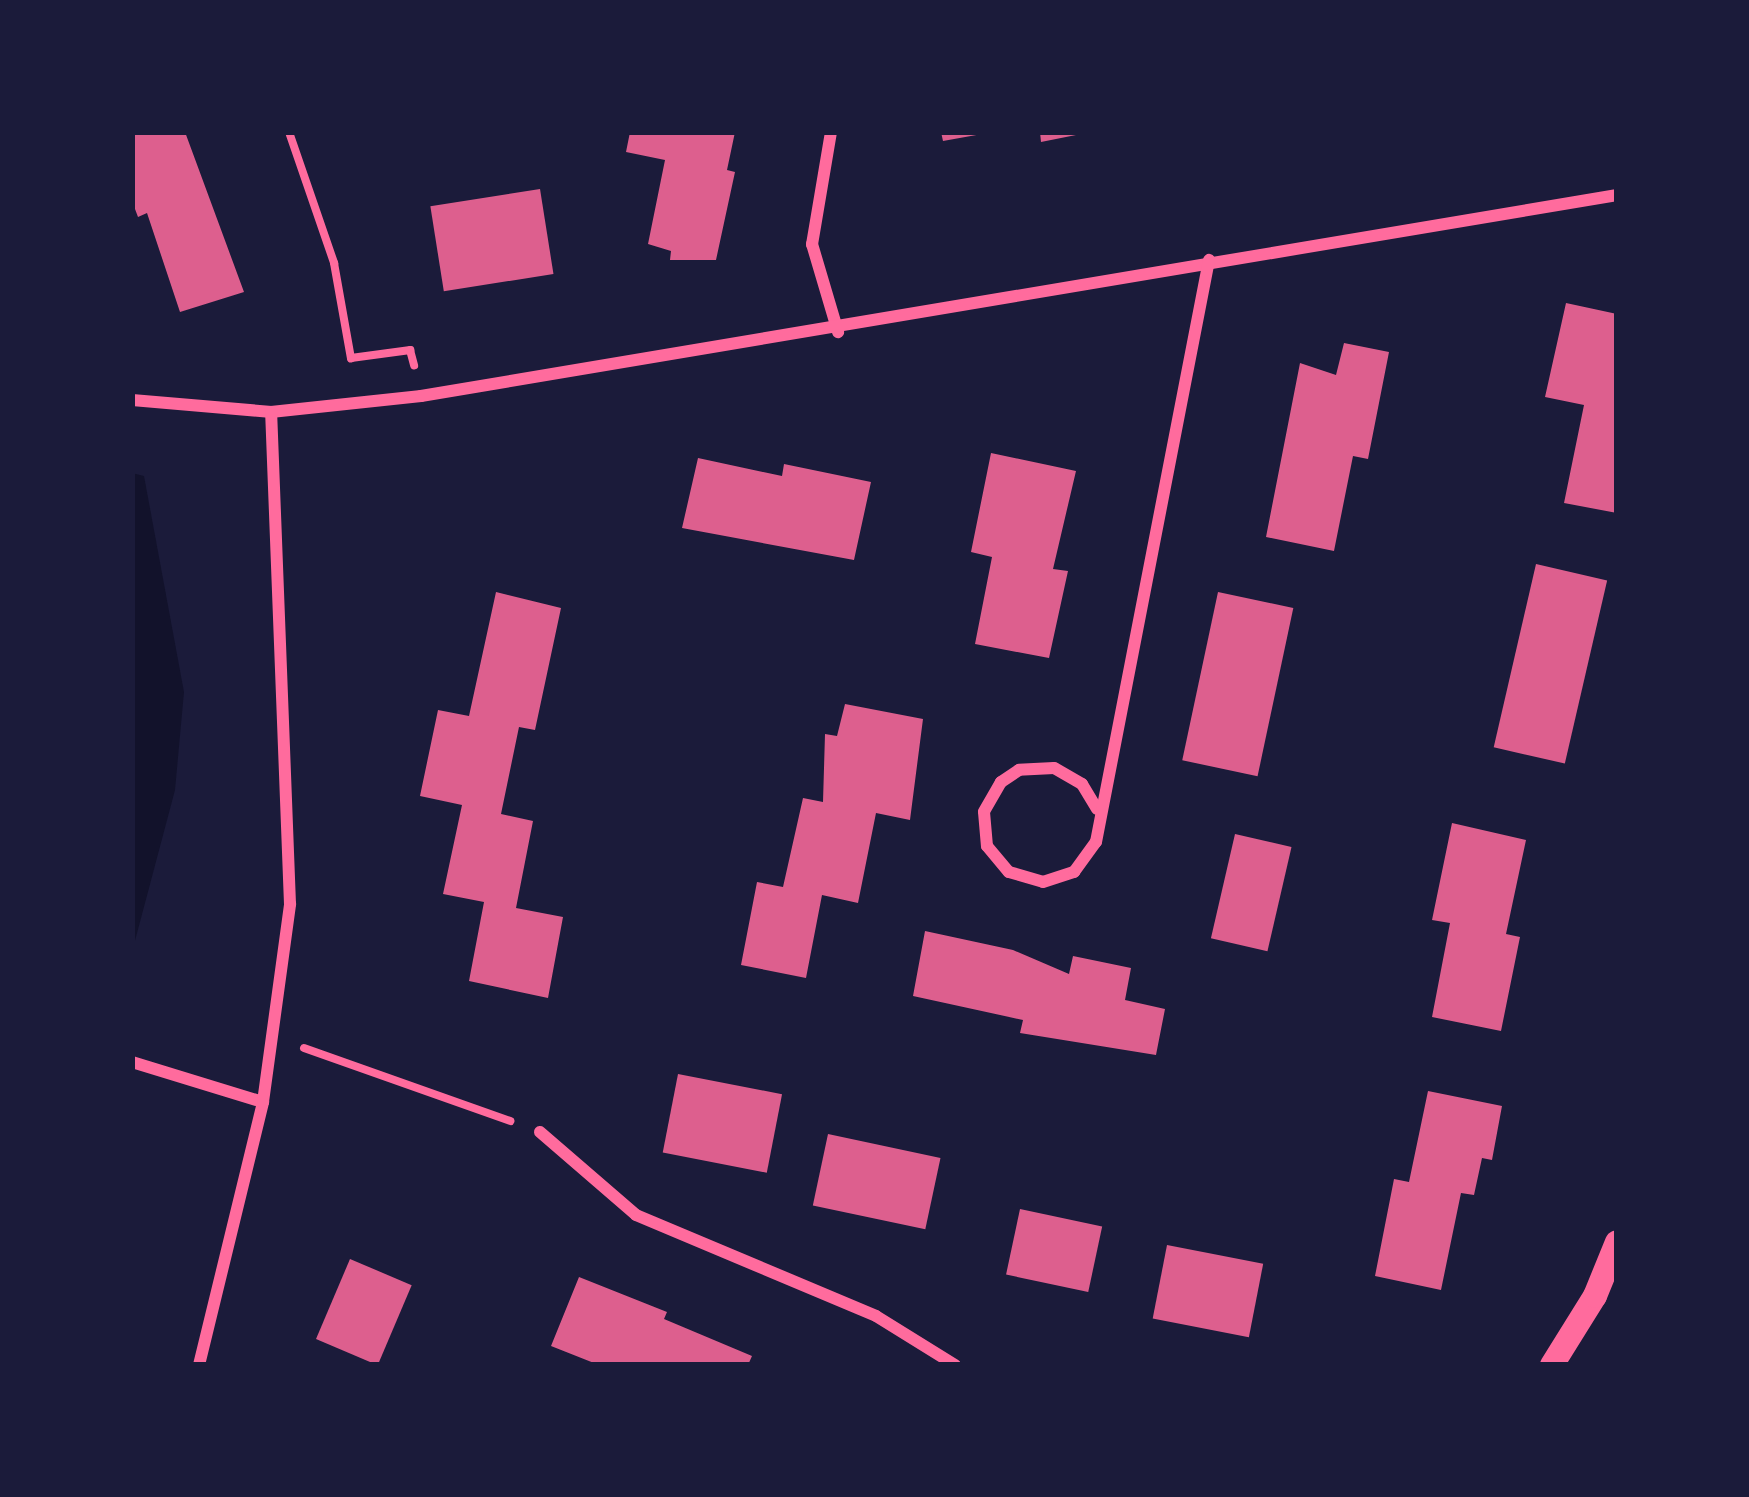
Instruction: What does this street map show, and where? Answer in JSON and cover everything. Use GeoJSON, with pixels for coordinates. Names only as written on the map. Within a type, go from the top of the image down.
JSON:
{"type":"FeatureCollection","features":[{"type":"Feature","properties":{"kind":"main road"},"geometry":{"type":"LineString","coordinates":[[1552,1365],[1595,1296],[1617,1242]]}},
{"type":"Feature","properties":{"kind":"street"},"geometry":{"type":"LineString","coordinates":[[831,132],[812,244],[838,332]]}},
{"type":"Feature","properties":{"kind":"street"},"geometry":{"type":"LineString","coordinates":[[132,400],[271,412],[421,396],[838,332],[1208,260],[1617,195]]}},
{"type":"Feature","properties":{"kind":"street"},"geometry":{"type":"LineString","coordinates":[[1097,809],[1082,784],[1054,768],[1019,770],[1001,782],[984,812],[987,846],[1009,872],[1042,882],[1075,872],[1096,842],[1097,809],[1208,260]]}},
{"type":"Feature","properties":{"kind":"street"},"geometry":{"type":"LineString","coordinates":[[200,1365],[263,1102],[290,904],[292,799],[271,412]]}},
{"type":"Feature","properties":{"kind":"street"},"geometry":{"type":"LineString","coordinates":[[139,1062],[263,1102]]}},
{"type":"Feature","properties":{"kind":"street"},"geometry":{"type":"LineString","coordinates":[[540,1132],[636,1215],[876,1316],[955,1365]]}},
{"type":"Feature","properties":{"kind":"path"},"geometry":{"type":"LineString","coordinates":[[290,132],[334,263],[351,358],[410,350],[421,396]]}},
{"type":"Feature","properties":{"kind":"path"},"geometry":{"type":"LineString","coordinates":[[274,1037],[540,1132]]}},
{"type":"Feature","properties":{"kind":"shaded area"},"geometry":{"type":"Polygon","coordinates":[[[132,473],[144,476],[184,692],[175,790],[132,952],[132,473]]]}},
{"type":"Feature","properties":{"kind":"building"},"geometry":{"type":"Polygon","coordinates":[[[132,132],[185,132],[244,292],[180,312],[147,213],[138,217],[132,201],[132,132]]]}},
{"type":"Feature","properties":{"kind":"building"},"geometry":{"type":"Polygon","coordinates":[[[630,132],[735,132],[727,170],[735,172],[716,260],[670,260],[671,251],[648,244],[665,160],[626,152],[630,132]]]}},
{"type":"Feature","properties":{"kind":"building"},"geometry":{"type":"Polygon","coordinates":[[[941,132],[982,132],[982,134],[943,141],[941,132]]]}},
{"type":"Feature","properties":{"kind":"building"},"geometry":{"type":"Polygon","coordinates":[[[1040,132],[1081,132],[1081,134],[1041,142],[1040,132]]]}},
{"type":"Feature","properties":{"kind":"building"},"geometry":{"type":"Polygon","coordinates":[[[540,189],[553,274],[444,291],[430,206],[540,189]]]}},
{"type":"Feature","properties":{"kind":"building"},"geometry":{"type":"Polygon","coordinates":[[[1566,303],[1617,314],[1617,513],[1564,503],[1584,405],[1545,397],[1566,303]]]}},
{"type":"Feature","properties":{"kind":"building"},"geometry":{"type":"Polygon","coordinates":[[[1344,343],[1389,352],[1368,459],[1353,456],[1334,551],[1266,537],[1300,363],[1336,375],[1344,343]]]}},
{"type":"Feature","properties":{"kind":"building"},"geometry":{"type":"Polygon","coordinates":[[[991,453],[1076,471],[1053,569],[1068,571],[1049,658],[975,644],[992,557],[971,552],[991,453]]]}},
{"type":"Feature","properties":{"kind":"building"},"geometry":{"type":"Polygon","coordinates":[[[698,458],[782,476],[784,464],[871,482],[854,560],[682,528],[698,458]]]}},
{"type":"Feature","properties":{"kind":"building"},"geometry":{"type":"Polygon","coordinates":[[[1536,564],[1607,580],[1565,764],[1494,747],[1536,564]]]}},
{"type":"Feature","properties":{"kind":"building"},"geometry":{"type":"Polygon","coordinates":[[[496,592],[561,608],[535,730],[519,727],[501,814],[533,821],[516,908],[563,917],[548,998],[469,981],[484,902],[443,894],[462,805],[420,796],[438,710],[469,716],[496,592]]]}},
{"type":"Feature","properties":{"kind":"building"},"geometry":{"type":"Polygon","coordinates":[[[1218,592],[1293,608],[1258,776],[1182,760],[1218,592]]]}},
{"type":"Feature","properties":{"kind":"building"},"geometry":{"type":"Polygon","coordinates":[[[845,704],[923,719],[910,820],[876,813],[858,903],[822,895],[806,978],[741,965],[757,882],[783,887],[803,798],[823,802],[825,734],[837,736],[845,704]]]}},
{"type":"Feature","properties":{"kind":"building"},"geometry":{"type":"Polygon","coordinates":[[[1452,823],[1526,840],[1506,934],[1520,937],[1501,1031],[1432,1017],[1450,923],[1432,920],[1452,823]]]}},
{"type":"Feature","properties":{"kind":"building"},"geometry":{"type":"Polygon","coordinates":[[[1235,834],[1292,847],[1267,951],[1211,938],[1235,834]]]}},
{"type":"Feature","properties":{"kind":"building"},"geometry":{"type":"Polygon","coordinates":[[[925,931],[1013,950],[1069,974],[1073,956],[1131,968],[1125,1000],[1165,1009],[1156,1055],[1020,1033],[1023,1020],[913,996],[925,931]]]}},
{"type":"Feature","properties":{"kind":"building"},"geometry":{"type":"Polygon","coordinates":[[[678,1074],[782,1094],[767,1173],[663,1153],[678,1074]]]}},
{"type":"Feature","properties":{"kind":"building"},"geometry":{"type":"Polygon","coordinates":[[[1428,1091],[1502,1106],[1492,1160],[1482,1158],[1474,1195],[1461,1193],[1441,1290],[1375,1276],[1394,1179],[1409,1182],[1428,1091]]]}},
{"type":"Feature","properties":{"kind":"building"},"geometry":{"type":"Polygon","coordinates":[[[828,1134],[940,1158],[925,1229],[813,1205],[828,1134]]]}},
{"type":"Feature","properties":{"kind":"building"},"geometry":{"type":"Polygon","coordinates":[[[1020,1209],[1102,1226],[1088,1292],[1006,1275],[1020,1209]]]}},
{"type":"Feature","properties":{"kind":"building"},"geometry":{"type":"Polygon","coordinates":[[[1167,1245],[1263,1264],[1249,1337],[1153,1319],[1167,1245]]]}},
{"type":"Feature","properties":{"kind":"building"},"geometry":{"type":"Polygon","coordinates":[[[350,1259],[412,1285],[378,1365],[316,1339],[350,1259]]]}},
{"type":"Feature","properties":{"kind":"building"},"geometry":{"type":"Polygon","coordinates":[[[579,1277],[667,1312],[664,1319],[752,1356],[748,1365],[599,1365],[551,1346],[579,1277]]]}}]}
